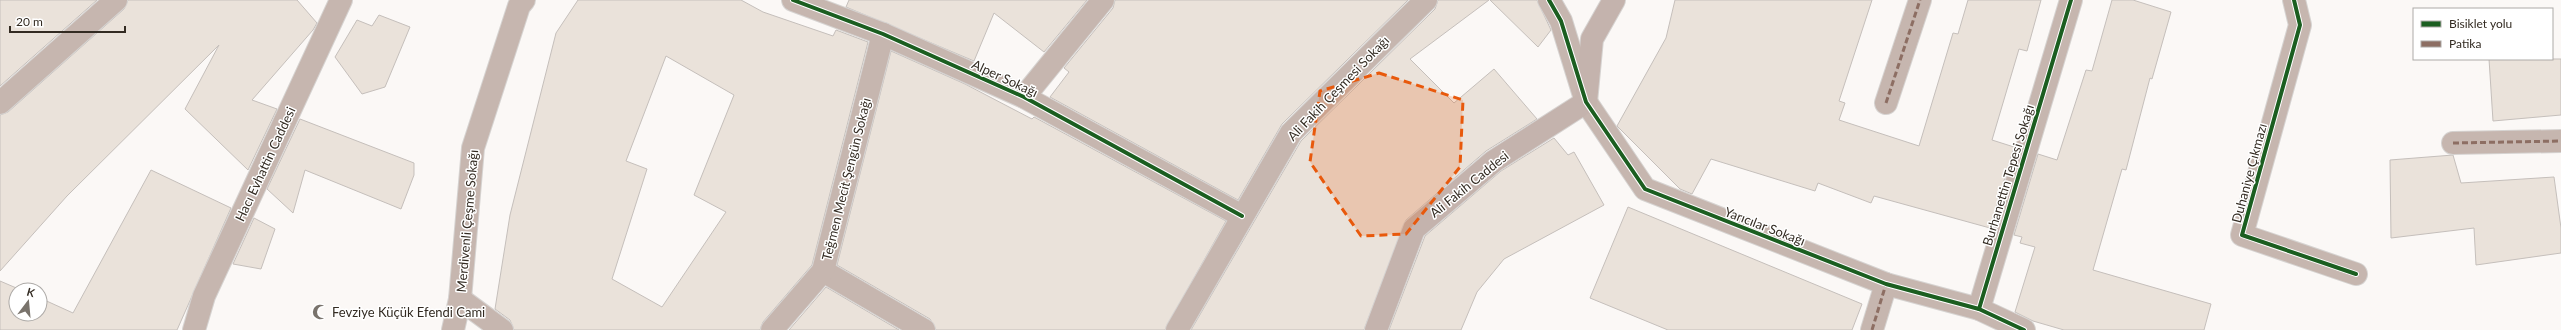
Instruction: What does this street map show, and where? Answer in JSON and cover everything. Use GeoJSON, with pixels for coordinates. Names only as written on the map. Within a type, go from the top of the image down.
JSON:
{"type":"FeatureCollection","features":[{"type":"Feature","properties":{"kind":"street"},"geometry":{"type":"LineString","coordinates":[[0,103],[116,0]]}},
{"type":"Feature","properties":{"kind":"street","name":"Hacı Evhattin Caddesi"},"geometry":{"type":"LineString","coordinates":[[194,330],[204,296],[341,0]]}},
{"type":"Feature","properties":{"kind":"street","name":"Merdivenli Çeşme Sokağı"},"geometry":{"type":"LineString","coordinates":[[453,330],[460,299],[473,148],[519,6],[524,0]]}},
{"type":"Feature","properties":{"kind":"street","name":"Alper Sokağı"},"geometry":{"type":"LineString","coordinates":[[793,0],[882,34],[1024,97],[1242,216]]}},
{"type":"Feature","properties":{"kind":"street"},"geometry":{"type":"LineString","coordinates":[[1024,97],[1103,0]]}},
{"type":"Feature","properties":{"kind":"street","name":"Ali Fakih Çeşmesi Sokağı"},"geometry":{"type":"LineString","coordinates":[[1177,330],[1291,133],[1426,0]]}},
{"type":"Feature","properties":{"kind":"street","name":"Yarıcılar Sokağı"},"geometry":{"type":"LineString","coordinates":[[1549,0],[1561,21],[1586,102],[1645,189],[1886,284],[1979,309]]}},
{"type":"Feature","properties":{"kind":"street"},"geometry":{"type":"LineString","coordinates":[[1586,102],[1592,39],[1614,0]]}},
{"type":"Feature","properties":{"kind":"street"},"geometry":{"type":"LineString","coordinates":[[1886,103],[1920,0]]}},
{"type":"Feature","properties":{"kind":"street","name":"Burhanettin Tepesi Sokağı"},"geometry":{"type":"LineString","coordinates":[[1979,309],[2071,0]]}},
{"type":"Feature","properties":{"kind":"street","name":"Duhaniye Çıkmazı"},"geometry":{"type":"LineString","coordinates":[[2294,0],[2300,25],[2242,235],[2356,274]]}},
{"type":"Feature","properties":{"kind":"street","name":"Teğmen Mecit Şengün Sokağı"},"geometry":{"type":"LineString","coordinates":[[772,330],[824,271],[882,34]]}},
{"type":"Feature","properties":{"kind":"street","name":"Ali Fakih Caddesi"},"geometry":{"type":"LineString","coordinates":[[1376,330],[1414,229],[1494,160],[1586,102]]}},
{"type":"Feature","properties":{"kind":"street"},"geometry":{"type":"LineString","coordinates":[[2453,143],[2561,141]]}},
{"type":"Feature","properties":{"kind":"street"},"geometry":{"type":"LineString","coordinates":[[824,271],[924,330]]}},
{"type":"Feature","properties":{"kind":"street"},"geometry":{"type":"LineString","coordinates":[[1872,330],[1886,284]]}},
{"type":"Feature","properties":{"kind":"street"},"geometry":{"type":"LineString","coordinates":[[460,299],[502,330]]}},
{"type":"Feature","properties":{"kind":"street"},"geometry":{"type":"LineString","coordinates":[[1979,309],[2024,330]]}},
{"type":"Feature","properties":{"kind":"highlighted area"},"geometry":{"type":"Polygon","coordinates":[[[1379,73],[1463,100],[1460,167],[1406,234],[1361,236],[1310,162],[1320,91],[1379,73]]]}},
{"type":"Feature","properties":{"kind":"building"},"geometry":{"type":"Polygon","coordinates":[[[0,0],[97,0],[0,86],[0,0]]]}},
{"type":"Feature","properties":{"kind":"building"},"geometry":{"type":"Polygon","coordinates":[[[128,0],[297,0],[317,23],[313,30],[252,100],[277,109],[248,170],[185,109],[219,45],[67,196],[0,271],[0,115],[8,112],[124,9],[128,0]]]}},
{"type":"Feature","properties":{"kind":"building"},"geometry":{"type":"Polygon","coordinates":[[[578,0],[741,0],[763,12],[833,36],[836,30],[868,42],[812,265],[763,322],[760,330],[514,330],[510,320],[495,309],[510,215],[556,33],[578,0]],[[666,56],[626,161],[647,169],[612,279],[662,307],[726,212],[694,195],[734,95],[666,56]]]}},
{"type":"Feature","properties":{"kind":"building"},"geometry":{"type":"Polygon","coordinates":[[[849,0],[1087,0],[1044,52],[994,13],[974,61],[846,7],[849,0]]]}},
{"type":"Feature","properties":{"kind":"building"},"geometry":{"type":"Polygon","coordinates":[[[1115,0],[1408,0],[1282,124],[1238,200],[1050,97],[1069,72],[1064,68],[1113,8],[1115,0]]]}},
{"type":"Feature","properties":{"kind":"building"},"geometry":{"type":"Polygon","coordinates":[[[1438,0],[1489,0],[1410,59],[1454,103],[1494,69],[1537,119],[1486,151],[1406,220],[1364,330],[1191,330],[1301,141],[1435,9],[1438,0]]]}},
{"type":"Feature","properties":{"kind":"building"},"geometry":{"type":"Polygon","coordinates":[[[1490,0],[1537,0],[1551,30],[1538,47],[1490,0]]]}},
{"type":"Feature","properties":{"kind":"building"},"geometry":{"type":"Polygon","coordinates":[[[1675,0],[1872,0],[1839,101],[1845,103],[1839,120],[1919,146],[1953,33],[1958,34],[1968,0],[2041,0],[2027,51],[2019,49],[1992,140],[2014,147],[1990,228],[1874,196],[1871,203],[1818,183],[1815,191],[1711,159],[1692,194],[1680,189],[1617,126],[1666,38],[1675,0]]]}},
{"type":"Feature","properties":{"kind":"building"},"geometry":{"type":"Polygon","coordinates":[[[2112,0],[2133,0],[2171,12],[2152,79],[2150,78],[2126,170],[2122,169],[2093,270],[2211,304],[2204,330],[2064,330],[2033,321],[2015,312],[2035,247],[2020,243],[2022,237],[2014,235],[2038,154],[2057,160],[2086,70],[2092,71],[2112,0]]]}},
{"type":"Feature","properties":{"kind":"building"},"geometry":{"type":"Polygon","coordinates":[[[379,15],[410,27],[385,87],[362,94],[335,57],[357,20],[372,26],[379,15]]]}},
{"type":"Feature","properties":{"kind":"building"},"geometry":{"type":"Polygon","coordinates":[[[891,51],[965,84],[1032,119],[1034,117],[1226,221],[1165,330],[936,330],[930,319],[837,265],[891,51]]]}},
{"type":"Feature","properties":{"kind":"building"},"geometry":{"type":"Polygon","coordinates":[[[2561,59],[2561,115],[2493,121],[2489,60],[2561,59]]]}},
{"type":"Feature","properties":{"kind":"building"},"geometry":{"type":"Polygon","coordinates":[[[300,119],[414,163],[414,175],[401,209],[305,170],[293,213],[267,189],[300,119]]]}},
{"type":"Feature","properties":{"kind":"building"},"geometry":{"type":"Polygon","coordinates":[[[1554,138],[1568,155],[1574,152],[1604,205],[1504,259],[1477,292],[1461,330],[1389,330],[1425,236],[1501,171],[1554,138]]]}},
{"type":"Feature","properties":{"kind":"building"},"geometry":{"type":"Polygon","coordinates":[[[2453,155],[2461,183],[2554,177],[2561,228],[2561,253],[2476,265],[2474,228],[2391,238],[2390,160],[2453,155]]]}},
{"type":"Feature","properties":{"kind":"building"},"geometry":{"type":"Polygon","coordinates":[[[151,170],[231,208],[177,330],[0,330],[0,281],[8,284],[8,322],[48,322],[48,302],[73,313],[151,170]]]}},
{"type":"Feature","properties":{"kind":"building"},"geometry":{"type":"Polygon","coordinates":[[[1628,207],[1862,304],[1852,330],[1668,330],[1590,298],[1628,207]]]}},
{"type":"Feature","properties":{"kind":"building"},"geometry":{"type":"Polygon","coordinates":[[[254,218],[275,229],[261,269],[233,264],[254,218]]]}},
{"type":"Feature","properties":{"kind":"building"},"geometry":{"type":"Polygon","coordinates":[[[826,287],[899,330],[789,330],[826,287]]]}},
{"type":"Feature","properties":{"kind":"marked path"},"geometry":{"type":"LineString","coordinates":[[1886,103],[1920,0]]}},
{"type":"Feature","properties":{"kind":"marked path"},"geometry":{"type":"LineString","coordinates":[[2453,143],[2561,141]]}},
{"type":"Feature","properties":{"kind":"marked path"},"geometry":{"type":"LineString","coordinates":[[1872,330],[1886,284]]}},
{"type":"Feature","properties":{"kind":"cycle path"},"geometry":{"type":"LineString","coordinates":[[793,0],[883,34],[1024,97],[1242,216]]}},
{"type":"Feature","properties":{"kind":"cycle path"},"geometry":{"type":"LineString","coordinates":[[1549,0],[1561,21],[1586,102],[1645,189],[1886,284],[1979,309]]}},
{"type":"Feature","properties":{"kind":"cycle path"},"geometry":{"type":"LineString","coordinates":[[2024,330],[1979,309],[2071,0]]}},
{"type":"Feature","properties":{"kind":"cycle path"},"geometry":{"type":"LineString","coordinates":[[2294,0],[2300,25],[2242,235],[2356,274]]}},
{"type":"Feature","properties":{"kind":"place","name":"Fevziye Küçük Efendi Cami"},"geometry":{"type":"Point","coordinates":[320,312]}}]}
